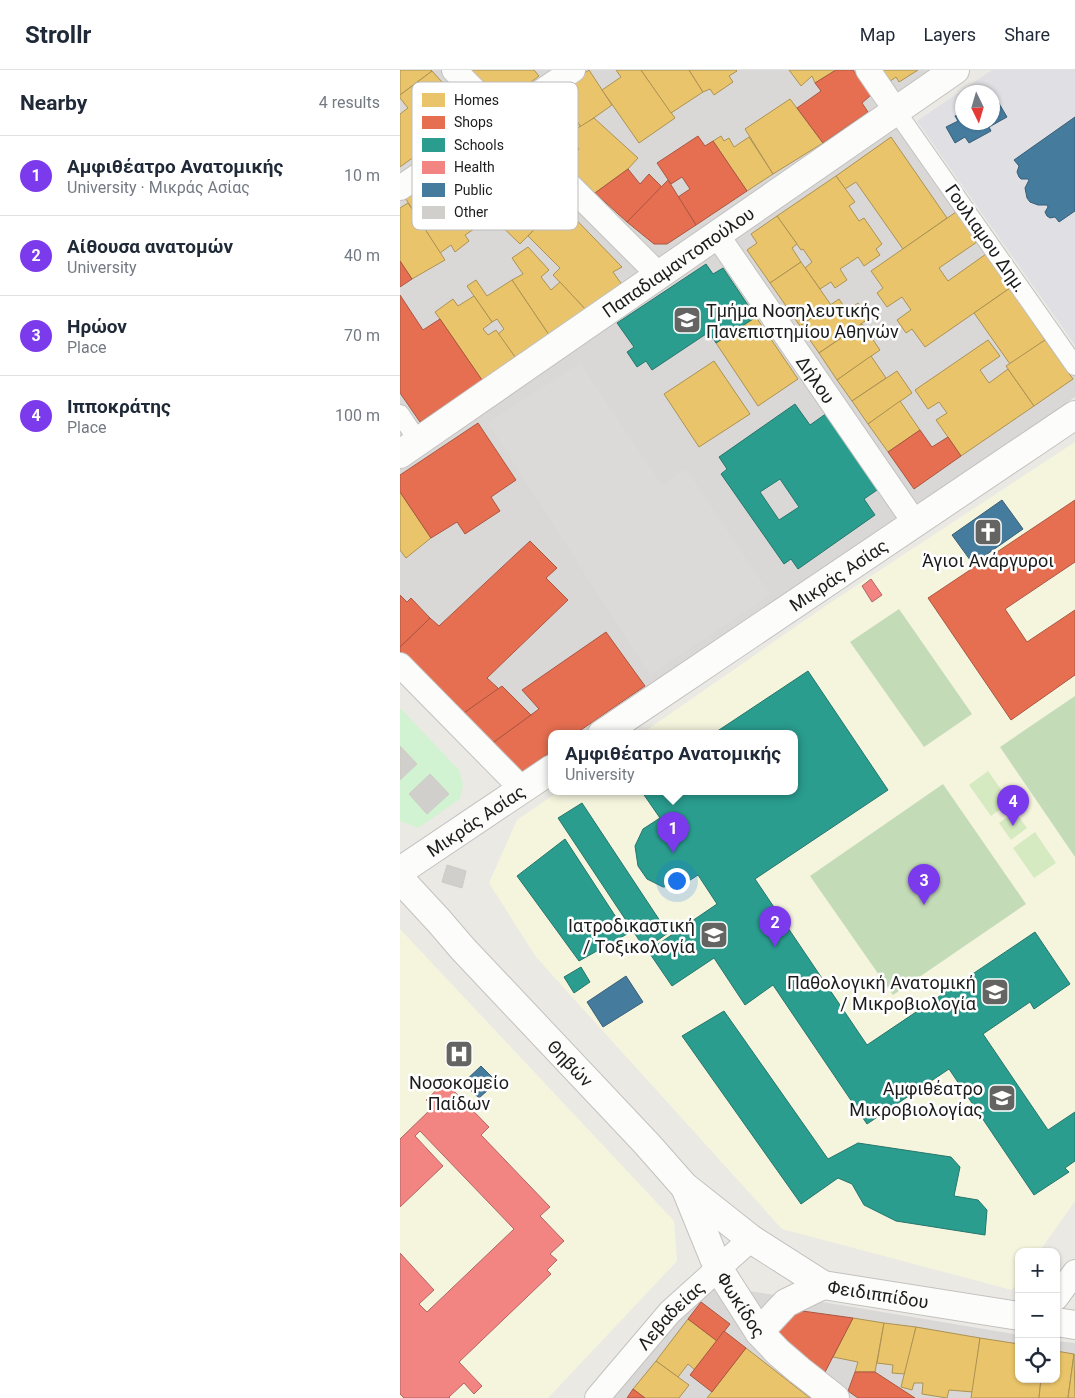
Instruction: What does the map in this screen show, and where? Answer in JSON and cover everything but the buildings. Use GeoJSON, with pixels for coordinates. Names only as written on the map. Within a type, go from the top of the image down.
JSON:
{"type":"FeatureCollection","features":[{"type":"Feature","properties":{"kind":"street"},"geometry":{"type":"LineString","coordinates":[[454,70],[466,82]]}},
{"type":"Feature","properties":{"kind":"street"},"geometry":{"type":"LineString","coordinates":[[556,82],[573,70]]}},
{"type":"Feature","properties":{"kind":"street"},"geometry":{"type":"LineString","coordinates":[[868,70],[896,111]]}},
{"type":"Feature","properties":{"kind":"street","name":"Παπαδιαμαντοπούλου"},"geometry":{"type":"LineString","coordinates":[[409,448],[955,70]]}},
{"type":"Feature","properties":{"kind":"street","name":"Γουλιαμου Δημ."},"geometry":{"type":"LineString","coordinates":[[896,111],[1075,366]]}},
{"type":"Feature","properties":{"kind":"street"},"geometry":{"type":"LineString","coordinates":[[400,188],[412,180]]}},
{"type":"Feature","properties":{"kind":"street"},"geometry":{"type":"LineString","coordinates":[[578,195],[659,275]]}},
{"type":"Feature","properties":{"kind":"street","name":"Δήλου"},"geometry":{"type":"LineString","coordinates":[[717,235],[915,523]]}},
{"type":"Feature","properties":{"kind":"street"},"geometry":{"type":"LineString","coordinates":[[400,414],[409,448]]}},
{"type":"Feature","properties":{"kind":"street","name":"Μικράς Ασίας"},"geometry":{"type":"LineString","coordinates":[[608,730],[1075,415]]}},
{"type":"Feature","properties":{"kind":"street"},"geometry":{"type":"LineString","coordinates":[[400,665],[522,788]]}},
{"type":"Feature","properties":{"kind":"street","name":"Μικράς Ασίας"},"geometry":{"type":"LineString","coordinates":[[400,871],[548,772]]}},
{"type":"Feature","properties":{"kind":"street","name":"Θηβών"},"geometry":{"type":"LineString","coordinates":[[400,879],[469,956],[647,1144],[684,1186],[751,1239]]}},
{"type":"Feature","properties":{"kind":"street","name":"Φωκίδος"},"geometry":{"type":"LineString","coordinates":[[684,1186],[718,1268],[759,1332],[785,1358],[835,1398]]}},
{"type":"Feature","properties":{"kind":"street","name":"Λεβαδείας"},"geometry":{"type":"LineString","coordinates":[[597,1398],[670,1312],[751,1239]]}},
{"type":"Feature","properties":{"kind":"street","name":"Φειδιππίδου"},"geometry":{"type":"LineString","coordinates":[[751,1239],[823,1285],[1015,1315]]}},
{"type":"Feature","properties":{"kind":"street"},"geometry":{"type":"LineString","coordinates":[[1060,1293],[1075,1272]]}},
{"type":"Feature","properties":{"kind":"street"},"geometry":{"type":"LineString","coordinates":[[759,1332],[786,1303],[823,1285]]}},
{"type":"Feature","properties":{"kind":"street"},"geometry":{"type":"LineString","coordinates":[[1060,1323],[1075,1325]]}},
{"type":"Feature","properties":{"kind":"shaded area"},"geometry":{"type":"Polygon","coordinates":[[[400,70],[953,70],[892,112],[1075,374],[1075,397],[602,730],[548,730],[548,769],[525,785],[400,656],[400,70]]]}},
{"type":"Feature","properties":{"kind":"shaded area"},"geometry":{"type":"Polygon","coordinates":[[[992,70],[1075,70],[1075,345],[917,121],[955,95],[955,130],[1000,130],[1000,85],[970,85],[992,70]]]}},
{"type":"Feature","properties":{"kind":"shaded area"},"geometry":{"type":"Polygon","coordinates":[[[580,363],[662,485],[686,469],[770,595],[650,675],[488,423],[580,363]]]}},
{"type":"Feature","properties":{"kind":"shaded area"},"geometry":{"type":"Polygon","coordinates":[[[1075,442],[1075,1201],[1042,1248],[1015,1248],[1015,1286],[1012,1290],[782,1229],[536,957],[489,883],[517,820],[554,795],[798,795],[798,730],[647,730],[827,605],[1075,442]]]}},
{"type":"Feature","properties":{"kind":"shaded area","name":"Νοσοκομείο Παίδων"},"geometry":{"type":"Polygon","coordinates":[[[400,929],[674,1221],[677,1261],[548,1398],[400,1398],[400,929]]]}},
{"type":"Feature","properties":{"kind":"shaded area"},"geometry":{"type":"Polygon","coordinates":[[[715,1286],[1015,1334],[1015,1383],[1060,1383],[1060,1341],[1075,1343],[1075,1398],[608,1398],[684,1310],[715,1286]]]}},
{"type":"Feature","properties":{"kind":"green space"},"geometry":{"type":"Polygon","coordinates":[[[899,609],[972,714],[924,747],[850,642],[899,609]]]}},
{"type":"Feature","properties":{"kind":"green space"},"geometry":{"type":"Polygon","coordinates":[[[1075,696],[1075,857],[1000,747],[1075,696]]]}},
{"type":"Feature","properties":{"kind":"green space"},"geometry":{"type":"Polygon","coordinates":[[[400,708],[459,770],[463,784],[460,799],[418,828],[400,821],[400,708]]]}},
{"type":"Feature","properties":{"kind":"green space"},"geometry":{"type":"Polygon","coordinates":[[[988,771],[1010,802],[991,816],[969,785],[988,771]]]}},
{"type":"Feature","properties":{"kind":"green space"},"geometry":{"type":"Polygon","coordinates":[[[943,784],[1026,904],[893,995],[810,876],[943,784]]]}},
{"type":"Feature","properties":{"kind":"green space"},"geometry":{"type":"Polygon","coordinates":[[[1015,811],[1027,828],[1011,840],[999,823],[1015,811]]]}},
{"type":"Feature","properties":{"kind":"green space"},"geometry":{"type":"Polygon","coordinates":[[[1035,832],[1056,863],[1034,878],[1013,848],[1035,832]]]}},
{"type":"Feature","properties":{"kind":"place","name":"Τμήμα Νοσηλευτικής Πανεπιστημίου Αθηνών"},"geometry":{"type":"Point","coordinates":[687,320]}},
{"type":"Feature","properties":{"kind":"place","name":"Άγιοι Ανάργυροι"},"geometry":{"type":"Point","coordinates":[988,532]}},
{"type":"Feature","properties":{"kind":"place","name":"Ιπποκράτης"},"geometry":{"type":"Point","coordinates":[1013,826]}},
{"type":"Feature","properties":{"kind":"place","name":"Αμφιθέατρο Ανατομικής"},"geometry":{"type":"Point","coordinates":[673,853]}},
{"type":"Feature","properties":{"kind":"place","name":"Ηρώον"},"geometry":{"type":"Point","coordinates":[924,905]}},
{"type":"Feature","properties":{"kind":"place","name":"Ιατροδικαστική / Τοξικολογία"},"geometry":{"type":"Point","coordinates":[714,935]}},
{"type":"Feature","properties":{"kind":"place","name":"Αίθουσα ανατομών"},"geometry":{"type":"Point","coordinates":[775,947]}},
{"type":"Feature","properties":{"kind":"place","name":"Παθολογική Ανατομική / Μικροβιολογία"},"geometry":{"type":"Point","coordinates":[995,992]}},
{"type":"Feature","properties":{"kind":"place","name":"Νοσοκομείο Παίδων"},"geometry":{"type":"Point","coordinates":[459,1054]}},
{"type":"Feature","properties":{"kind":"place","name":"Αμφιθέατρο Μικροβιολογίας"},"geometry":{"type":"Point","coordinates":[1002,1098]}}]}
